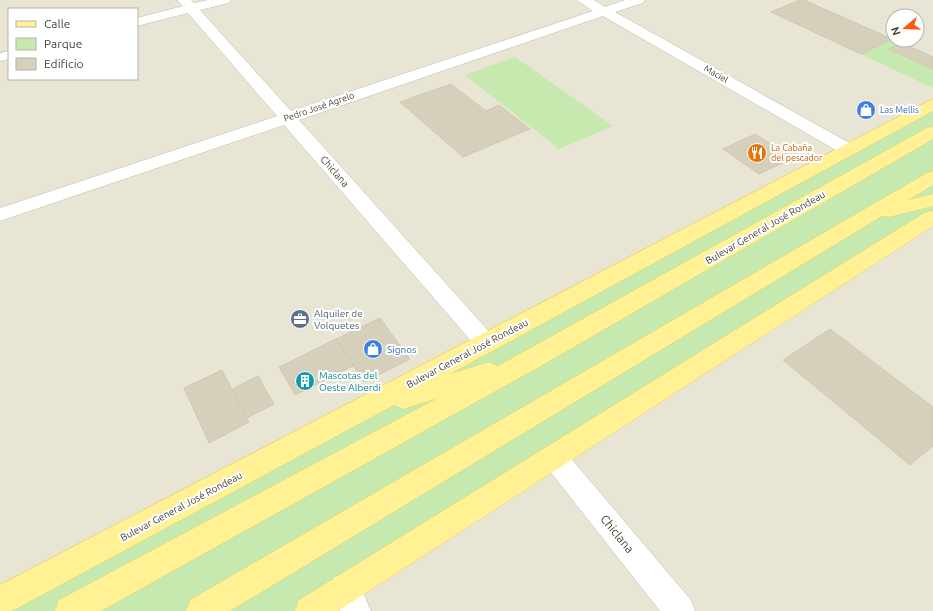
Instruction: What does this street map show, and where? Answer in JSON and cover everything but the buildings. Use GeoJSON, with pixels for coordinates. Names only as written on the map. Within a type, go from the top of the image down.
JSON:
{"type":"FeatureCollection","features":[{"type":"Feature","properties":{"kind":"main road","name":"Bulevar General José Rondeau"},"geometry":{"type":"LineString","coordinates":[[0,601],[356,413],[933,104]]}},
{"type":"Feature","properties":{"kind":"main road","name":"Bulevar General José Rondeau"},"geometry":{"type":"LineString","coordinates":[[70,611],[538,356],[933,132]]}},
{"type":"Feature","properties":{"kind":"main road"},"geometry":{"type":"LineString","coordinates":[[201,611],[933,177]]}},
{"type":"Feature","properties":{"kind":"main road"},"geometry":{"type":"LineString","coordinates":[[867,217],[933,200]]}},
{"type":"Feature","properties":{"kind":"main road"},"geometry":{"type":"LineString","coordinates":[[310,611],[351,600],[554,457],[933,217]]}},
{"type":"Feature","properties":{"kind":"main road"},"geometry":{"type":"LineString","coordinates":[[356,413],[538,356]]}},
{"type":"Feature","properties":{"kind":"street"},"geometry":{"type":"LineString","coordinates":[[138,22],[188,4],[224,0]]}},
{"type":"Feature","properties":{"kind":"street","name":"Maciel"},"geometry":{"type":"LineString","coordinates":[[584,0],[847,149]]}},
{"type":"Feature","properties":{"kind":"street","name":"Pedro José Agrelo"},"geometry":{"type":"LineString","coordinates":[[0,215],[638,0]]}},
{"type":"Feature","properties":{"kind":"street","name":"Chiclana"},"geometry":{"type":"LineString","coordinates":[[188,4],[486,343]]}},
{"type":"Feature","properties":{"kind":"street","name":"Chiclana"},"geometry":{"type":"LineString","coordinates":[[554,457],[680,611]]}},
{"type":"Feature","properties":{"kind":"shaded area"},"geometry":{"type":"Polygon","coordinates":[[[0,0],[933,0],[933,611],[0,611],[0,0]]]}},
{"type":"Feature","properties":{"kind":"green space"},"geometry":{"type":"Polygon","coordinates":[[[800,0],[804,0],[885,36],[885,48],[913,48],[933,57],[933,88],[771,12],[800,0]]]}},
{"type":"Feature","properties":{"kind":"green space"},"geometry":{"type":"Polygon","coordinates":[[[515,57],[613,126],[559,149],[465,75],[515,57]]]}},
{"type":"Feature","properties":{"kind":"green space"},"geometry":{"type":"Polygon","coordinates":[[[933,104],[933,217],[310,611],[0,611],[933,104]]]}},
{"type":"Feature","properties":{"kind":"place","name":"Las Mellis"},"geometry":{"type":"Point","coordinates":[866,110]}},
{"type":"Feature","properties":{"kind":"place","name":"La Cabaña del pescador"},"geometry":{"type":"Point","coordinates":[757,153]}},
{"type":"Feature","properties":{"kind":"place","name":"Alquiler de Volquetes"},"geometry":{"type":"Point","coordinates":[300,319]}},
{"type":"Feature","properties":{"kind":"place","name":"Signos"},"geometry":{"type":"Point","coordinates":[373,349]}},
{"type":"Feature","properties":{"kind":"place","name":"Mascotas del Oeste Alberdi"},"geometry":{"type":"Point","coordinates":[305,381]}}]}
